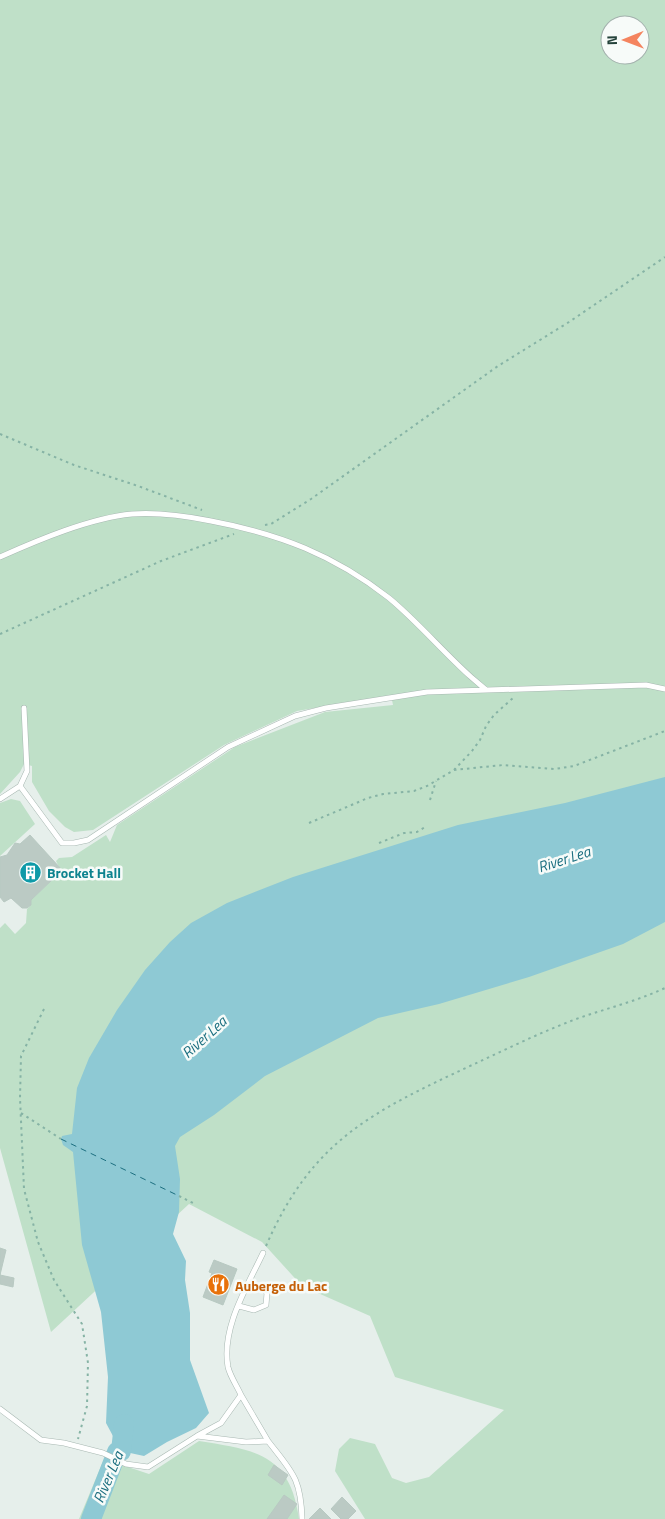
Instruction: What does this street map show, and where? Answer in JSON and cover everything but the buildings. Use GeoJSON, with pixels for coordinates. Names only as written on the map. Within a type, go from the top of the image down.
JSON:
{"type":"FeatureCollection","features":[{"type":"Feature","properties":{"kind":"lane"},"geometry":{"type":"LineString","coordinates":[[0,557],[94,522],[133,514],[182,515],[249,528],[291,541],[337,563],[390,599],[464,671],[486,689]]}},
{"type":"Feature","properties":{"kind":"lane"},"geometry":{"type":"LineString","coordinates":[[20,786],[62,843],[74,843],[88,840],[228,747],[295,716],[326,708],[427,692],[646,685],[665,689]]}},
{"type":"Feature","properties":{"kind":"lane"},"geometry":{"type":"LineString","coordinates":[[0,799],[20,786],[28,771],[24,708]]}},
{"type":"Feature","properties":{"kind":"lane"},"geometry":{"type":"LineString","coordinates":[[263,1253],[247,1286],[226,1341],[228,1368],[241,1395],[268,1440],[296,1478],[302,1497],[302,1519]]}},
{"type":"Feature","properties":{"kind":"lane"},"geometry":{"type":"LineString","coordinates":[[239,1306],[254,1310],[266,1305],[267,1293],[263,1288],[258,1285],[247,1286]]}},
{"type":"Feature","properties":{"kind":"lane"},"geometry":{"type":"LineString","coordinates":[[0,1408],[41,1440],[76,1446],[103,1453],[126,1464],[148,1467],[197,1436],[222,1423],[241,1395]]}},
{"type":"Feature","properties":{"kind":"lane"},"geometry":{"type":"LineString","coordinates":[[197,1436],[246,1442],[268,1440]]}},
{"type":"Feature","properties":{"kind":"path"},"geometry":{"type":"LineString","coordinates":[[0,634],[161,561],[249,528],[271,524],[311,499],[498,366],[569,322],[665,257]]}},
{"type":"Feature","properties":{"kind":"path"},"geometry":{"type":"LineString","coordinates":[[0,434],[74,465],[203,510]]}},
{"type":"Feature","properties":{"kind":"path"},"geometry":{"type":"LineString","coordinates":[[309,823],[368,798],[383,794],[414,791],[454,770],[476,746],[494,715],[512,699],[529,689]]}},
{"type":"Feature","properties":{"kind":"path"},"geometry":{"type":"LineString","coordinates":[[454,770],[503,764],[555,769],[574,766],[665,731]]}},
{"type":"Feature","properties":{"kind":"path"},"geometry":{"type":"LineString","coordinates":[[430,800],[436,780]]}},
{"type":"Feature","properties":{"kind":"path"},"geometry":{"type":"LineString","coordinates":[[379,843],[404,833],[417,832],[425,827]]}},
{"type":"Feature","properties":{"kind":"path"},"geometry":{"type":"LineString","coordinates":[[263,1253],[282,1212],[307,1173],[341,1138],[377,1112],[421,1089],[556,1027],[665,988]]}},
{"type":"Feature","properties":{"kind":"path"},"geometry":{"type":"LineString","coordinates":[[44,1009],[21,1056],[24,1189],[28,1211],[54,1280],[82,1324],[88,1363],[87,1406],[76,1446]]}},
{"type":"Feature","properties":{"kind":"path"},"geometry":{"type":"LineString","coordinates":[[21,1112],[61,1139]]}},
{"type":"Feature","properties":{"kind":"path"},"geometry":{"type":"LineString","coordinates":[[179,1196],[196,1204]]}},
{"type":"Feature","properties":{"kind":"green space","name":"Brocket Hall"},"geometry":{"type":"Polygon","coordinates":[[[0,0],[665,0],[665,1519],[365,1519],[335,1471],[339,1449],[350,1438],[375,1444],[392,1478],[406,1483],[429,1477],[504,1410],[395,1377],[370,1316],[302,1286],[262,1242],[189,1204],[51,1332],[0,1148],[0,928],[5,923],[15,934],[26,923],[27,909],[31,905],[31,900],[54,878],[59,879],[63,875],[56,861],[59,858],[72,857],[106,835],[110,842],[117,825],[235,747],[325,712],[393,705],[391,695],[297,711],[224,745],[93,830],[74,832],[65,827],[49,811],[32,782],[32,766],[24,764],[20,772],[0,794],[0,0]]]}},
{"type":"Feature","properties":{"kind":"green space"},"geometry":{"type":"Polygon","coordinates":[[[11,799],[20,801],[35,824],[0,856],[0,803],[11,799]]]}},
{"type":"Feature","properties":{"kind":"green space"},"geometry":{"type":"Polygon","coordinates":[[[199,1441],[253,1452],[267,1459],[278,1468],[287,1480],[294,1497],[299,1519],[79,1519],[104,1459],[149,1474],[199,1441]]]}},
{"type":"Feature","properties":{"kind":"water"},"geometry":{"type":"Polygon","coordinates":[[[665,777],[665,922],[623,944],[529,977],[439,1004],[378,1018],[265,1076],[214,1115],[180,1137],[175,1146],[180,1179],[179,1212],[173,1234],[186,1261],[185,1280],[190,1313],[190,1360],[209,1413],[196,1428],[144,1456],[121,1451],[106,1423],[108,1377],[101,1312],[82,1245],[73,1152],[63,1145],[61,1139],[62,1136],[72,1134],[77,1088],[89,1058],[117,1010],[145,970],[170,942],[191,923],[227,903],[293,877],[458,825],[565,803],[665,777]]]}},
{"type":"Feature","properties":{"kind":"waterway","name":"River Lea"},"geometry":{"type":"LineString","coordinates":[[91,1519],[117,1452],[121,1451],[124,1424]]}},
{"type":"Feature","properties":{"kind":"ferry route"},"geometry":{"type":"LineString","coordinates":[[61,1139],[179,1196]]}},
{"type":"Feature","properties":{"kind":"place","name":"Brocket Hall"},"geometry":{"type":"Point","coordinates":[31,872]}},
{"type":"Feature","properties":{"kind":"place","name":"Auberge du Lac"},"geometry":{"type":"Point","coordinates":[219,1285]}}]}
